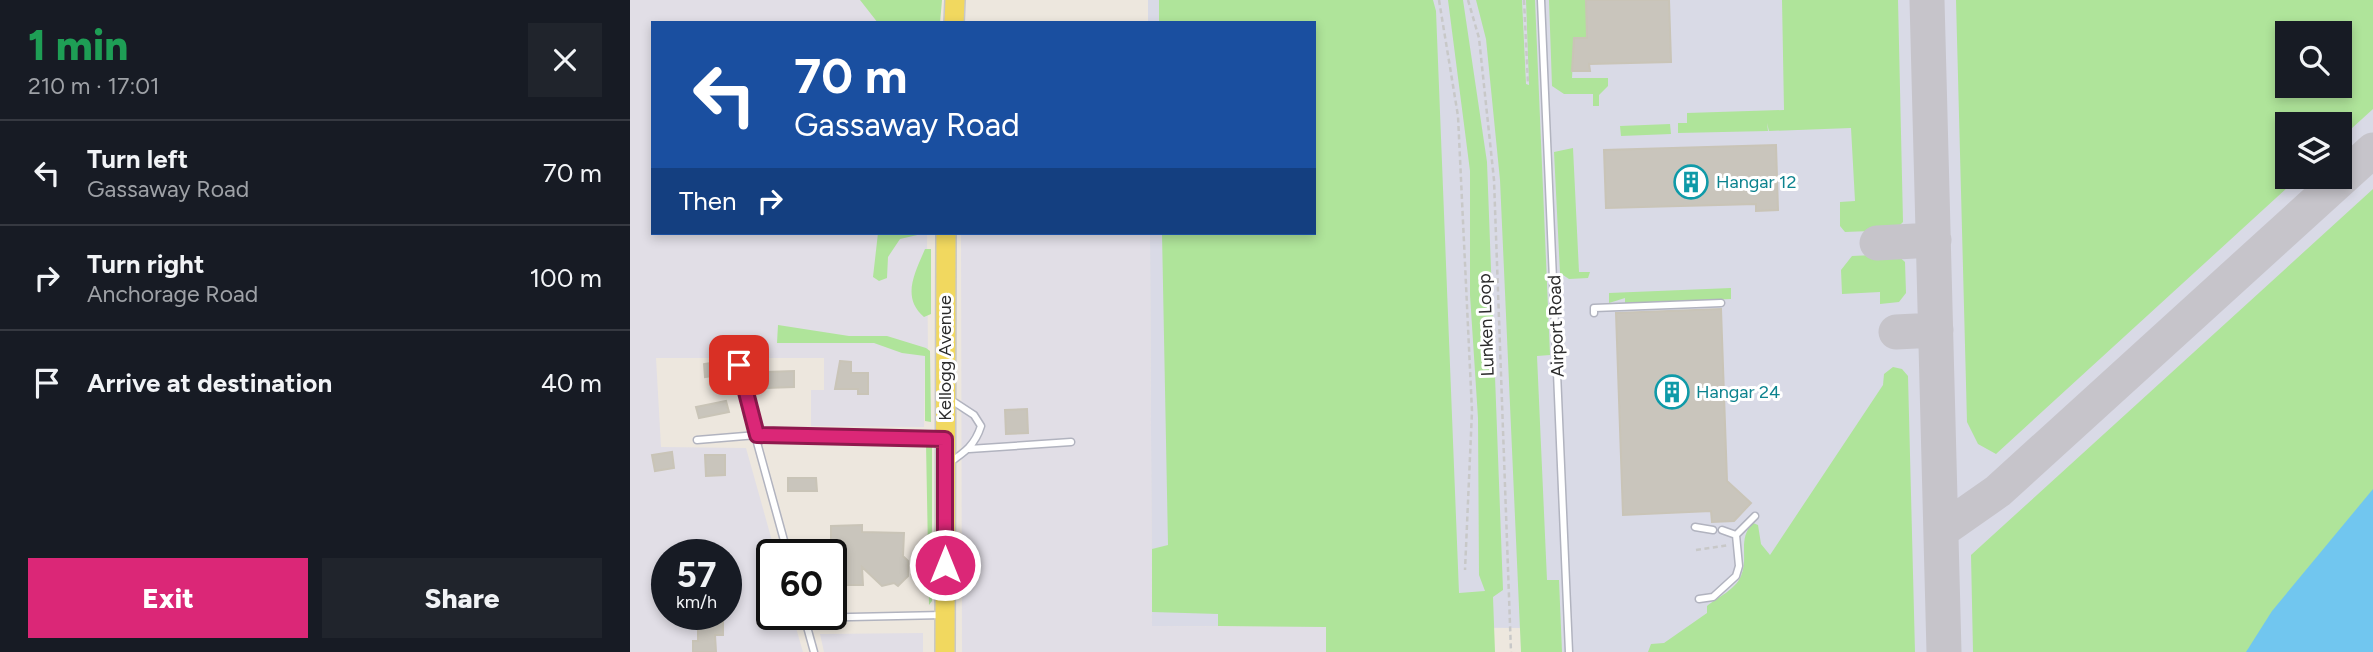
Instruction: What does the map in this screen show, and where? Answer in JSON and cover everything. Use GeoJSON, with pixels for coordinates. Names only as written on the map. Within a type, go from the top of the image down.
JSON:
{"type":"FeatureCollection","features":[{"type":"Feature","properties":{"kind":"main road"},"geometry":{"type":"LineString","coordinates":[[954,21],[955,0]]}},
{"type":"Feature","properties":{"kind":"main road","name":"Kellogg Avenue"},"geometry":{"type":"LineString","coordinates":[[945,652],[946,235]]}},
{"type":"Feature","properties":{"kind":"lane","name":"Airport Road"},"geometry":{"type":"LineString","coordinates":[[1541,0],[1569,652]]}},
{"type":"Feature","properties":{"kind":"lane"},"geometry":{"type":"LineString","coordinates":[[1594,313],[1594,308],[1721,303]]}},
{"type":"Feature","properties":{"kind":"lane"},"geometry":{"type":"LineString","coordinates":[[739,365],[784,539]]}},
{"type":"Feature","properties":{"kind":"lane"},"geometry":{"type":"LineString","coordinates":[[945,396],[975,415],[981,426],[977,440],[969,449],[945,466]]}},
{"type":"Feature","properties":{"kind":"lane"},"geometry":{"type":"LineString","coordinates":[[697,440],[757,435],[945,439]]}},
{"type":"Feature","properties":{"kind":"lane"},"geometry":{"type":"LineString","coordinates":[[969,449],[1071,442]]}},
{"type":"Feature","properties":{"kind":"lane"},"geometry":{"type":"LineString","coordinates":[[1736,535],[1755,516]]}},
{"type":"Feature","properties":{"kind":"lane"},"geometry":{"type":"LineString","coordinates":[[1695,527],[1713,530]]}},
{"type":"Feature","properties":{"kind":"lane"},"geometry":{"type":"LineString","coordinates":[[1721,530],[1736,535]]}},
{"type":"Feature","properties":{"kind":"lane"},"geometry":{"type":"LineString","coordinates":[[1699,599],[1713,597],[1736,576],[1739,566],[1736,535]]}},
{"type":"Feature","properties":{"kind":"lane"},"geometry":{"type":"LineString","coordinates":[[847,616],[945,615]]}},
{"type":"Feature","properties":{"kind":"lane"},"geometry":{"type":"LineString","coordinates":[[808,630],[814,652]]}},
{"type":"Feature","properties":{"kind":"path"},"geometry":{"type":"LineString","coordinates":[[1439,0],[1458,116],[1472,411],[1465,570]]}},
{"type":"Feature","properties":{"kind":"path","name":"Lunken Loop"},"geometry":{"type":"LineString","coordinates":[[1468,0],[1479,38],[1494,180],[1511,652]]}},
{"type":"Feature","properties":{"kind":"path"},"geometry":{"type":"LineString","coordinates":[[1524,0],[1528,84]]}},
{"type":"Feature","properties":{"kind":"path"},"geometry":{"type":"LineString","coordinates":[[1696,550],[1714,546]]}},
{"type":"Feature","properties":{"kind":"shaded area"},"geometry":{"type":"Polygon","coordinates":[[[630,0],[937,0],[935,21],[651,21],[651,235],[927,235],[928,358],[925,359],[924,427],[811,426],[811,390],[824,390],[824,358],[656,358],[661,447],[746,448],[772,539],[756,539],[756,630],[797,630],[803,652],[630,652],[630,0]]]}},
{"type":"Feature","properties":{"kind":"shaded area"},"geometry":{"type":"Polygon","coordinates":[[[1148,0],[2373,0],[2373,652],[1548,652],[1547,628],[1152,626],[1150,235],[1316,235],[1316,21],[1148,21],[1148,0]]]}},
{"type":"Feature","properties":{"kind":"shaded area"},"geometry":{"type":"Polygon","coordinates":[[[961,235],[1150,235],[1152,626],[1326,627],[1326,652],[962,652],[961,235]]]}},
{"type":"Feature","properties":{"kind":"shaded area"},"geometry":{"type":"Polygon","coordinates":[[[923,633],[923,652],[824,652],[820,634],[923,633]]]}},
{"type":"Feature","properties":{"kind":"green space"},"geometry":{"type":"Polygon","coordinates":[[[860,0],[942,0],[940,21],[876,21],[860,0]]]}},
{"type":"Feature","properties":{"kind":"green space"},"geometry":{"type":"Polygon","coordinates":[[[1159,0],[1433,0],[1436,11],[1459,593],[1485,591],[1479,575],[1478,418],[1470,295],[1470,171],[1448,0],[1463,0],[1487,162],[1503,590],[1493,597],[1495,652],[1326,652],[1326,627],[1218,626],[1218,614],[1152,612],[1152,549],[1168,545],[1162,235],[1316,235],[1316,21],[1159,21],[1159,0]]]}},
{"type":"Feature","properties":{"kind":"green space"},"geometry":{"type":"Polygon","coordinates":[[[1476,0],[1522,0],[1526,84],[1529,85],[1526,0],[1535,0],[1550,355],[1537,356],[1547,580],[1559,580],[1562,652],[1521,652],[1500,180],[1486,39],[1476,0]]]}},
{"type":"Feature","properties":{"kind":"green space"},"geometry":{"type":"Polygon","coordinates":[[[1549,0],[1586,0],[1587,38],[1574,38],[1572,78],[1608,78],[1608,86],[1599,95],[1599,106],[1593,106],[1593,94],[1564,94],[1552,86],[1549,0]]]}},
{"type":"Feature","properties":{"kind":"green space"},"geometry":{"type":"Polygon","coordinates":[[[1782,0],[1898,0],[1903,222],[1895,230],[1845,232],[1840,226],[1840,202],[1855,201],[1851,128],[1769,131],[1767,123],[1768,131],[1678,133],[1678,123],[1687,123],[1687,113],[1784,110],[1782,0]]]}},
{"type":"Feature","properties":{"kind":"green space"},"geometry":{"type":"Polygon","coordinates":[[[1956,0],[2373,0],[2373,109],[2352,128],[2352,112],[2275,112],[2275,189],[2286,189],[1996,454],[1978,444],[1967,422],[1956,0]]]}},
{"type":"Feature","properties":{"kind":"green space"},"geometry":{"type":"Polygon","coordinates":[[[1670,124],[1671,134],[1621,136],[1620,126],[1670,124]]]}},
{"type":"Feature","properties":{"kind":"green space"},"geometry":{"type":"Polygon","coordinates":[[[1573,148],[1579,272],[1590,272],[1588,278],[1569,279],[1560,273],[1554,152],[1573,148]]]}},
{"type":"Feature","properties":{"kind":"green space"},"geometry":{"type":"Polygon","coordinates":[[[2373,189],[2373,652],[1973,652],[1971,555],[2373,189]]]}},
{"type":"Feature","properties":{"kind":"green space"},"geometry":{"type":"Polygon","coordinates":[[[878,235],[917,235],[900,239],[888,257],[887,278],[879,281],[873,277],[878,235]]]}},
{"type":"Feature","properties":{"kind":"green space"},"geometry":{"type":"Polygon","coordinates":[[[925,249],[931,249],[931,314],[924,317],[913,301],[912,284],[925,249]]]}},
{"type":"Feature","properties":{"kind":"green space"},"geometry":{"type":"Polygon","coordinates":[[[1896,254],[1905,262],[1906,293],[1899,302],[1880,304],[1880,292],[1842,294],[1841,270],[1852,256],[1896,254]]]}},
{"type":"Feature","properties":{"kind":"green space"},"geometry":{"type":"Polygon","coordinates":[[[1731,288],[1731,299],[1625,303],[1625,298],[1609,303],[1609,293],[1731,288]]]}},
{"type":"Feature","properties":{"kind":"green space"},"geometry":{"type":"Polygon","coordinates":[[[778,325],[849,336],[887,336],[926,348],[930,351],[931,422],[925,421],[925,356],[902,353],[874,343],[777,343],[778,325]]]}},
{"type":"Feature","properties":{"kind":"green space"},"geometry":{"type":"Polygon","coordinates":[[[1893,367],[1902,369],[1908,376],[1915,652],[1648,652],[1651,644],[1664,643],[1707,613],[1707,606],[1735,585],[1743,569],[1746,535],[1753,523],[1758,525],[1761,544],[1770,555],[1883,385],[1884,374],[1893,367]]]}},
{"type":"Feature","properties":{"kind":"green space"},"geometry":{"type":"Polygon","coordinates":[[[926,443],[932,444],[932,601],[929,605],[926,443]]]}},
{"type":"Feature","properties":{"kind":"water"},"geometry":{"type":"Polygon","coordinates":[[[2373,489],[2373,652],[2246,652],[2272,611],[2373,489]]]}},
{"type":"Feature","properties":{"kind":"building"},"geometry":{"type":"Polygon","coordinates":[[[1586,0],[1669,0],[1671,62],[1589,64],[1590,71],[1572,71],[1574,38],[1587,38],[1586,0]]]}},
{"type":"Feature","properties":{"kind":"building","name":"Hangar 12"},"geometry":{"type":"Polygon","coordinates":[[[1776,145],[1778,210],[1756,211],[1756,204],[1606,208],[1604,150],[1776,145]]]}},
{"type":"Feature","properties":{"kind":"building","name":"Hangar 24"},"geometry":{"type":"Polygon","coordinates":[[[1721,309],[1727,481],[1751,503],[1734,521],[1712,522],[1711,511],[1623,515],[1616,313],[1721,309]]]}},
{"type":"Feature","properties":{"kind":"building"},"geometry":{"type":"Polygon","coordinates":[[[724,361],[726,374],[705,377],[704,364],[724,361]]]}},
{"type":"Feature","properties":{"kind":"building"},"geometry":{"type":"Polygon","coordinates":[[[840,361],[851,362],[851,373],[868,373],[868,394],[858,394],[858,389],[835,389],[840,361]]]}},
{"type":"Feature","properties":{"kind":"building"},"geometry":{"type":"Polygon","coordinates":[[[794,371],[794,387],[766,388],[766,372],[794,371]]]}},
{"type":"Feature","properties":{"kind":"building"},"geometry":{"type":"Polygon","coordinates":[[[726,401],[729,412],[699,418],[696,407],[726,401]]]}},
{"type":"Feature","properties":{"kind":"building"},"geometry":{"type":"Polygon","coordinates":[[[1027,409],[1028,433],[1006,434],[1005,410],[1027,409]]]}},
{"type":"Feature","properties":{"kind":"building"},"geometry":{"type":"Polygon","coordinates":[[[672,452],[674,468],[655,471],[652,455],[672,452]]]}},
{"type":"Feature","properties":{"kind":"building"},"geometry":{"type":"Polygon","coordinates":[[[705,455],[725,455],[725,475],[706,476],[705,455]]]}},
{"type":"Feature","properties":{"kind":"building"},"geometry":{"type":"Polygon","coordinates":[[[788,478],[816,478],[817,491],[788,491],[788,478]]]}},
{"type":"Feature","properties":{"kind":"building"},"geometry":{"type":"Polygon","coordinates":[[[862,525],[862,532],[904,533],[903,556],[908,561],[908,576],[898,586],[894,583],[882,586],[862,567],[863,585],[847,585],[847,539],[831,539],[831,526],[862,525]]]}},
{"type":"Feature","properties":{"kind":"building"},"geometry":{"type":"Polygon","coordinates":[[[698,630],[723,630],[723,635],[715,635],[716,652],[693,652],[693,641],[698,641],[698,630]]]}},
{"type":"Feature","properties":{"kind":"taxiway"},"geometry":{"type":"LineString","coordinates":[[1927,0],[1944,652]]}},
{"type":"Feature","properties":{"kind":"taxiway"},"geometry":{"type":"LineString","coordinates":[[1941,531],[1998,491],[2373,150]]}},
{"type":"Feature","properties":{"kind":"taxiway"},"geometry":{"type":"LineString","coordinates":[[1877,243],[1934,240]]}},
{"type":"Feature","properties":{"kind":"taxiway"},"geometry":{"type":"LineString","coordinates":[[1896,332],[1936,330]]}},
{"type":"Feature","properties":{"kind":"place","name":"Hangar 12"},"geometry":{"type":"Point","coordinates":[1691,182]}},
{"type":"Feature","properties":{"kind":"place","name":"Hangar 24"},"geometry":{"type":"Point","coordinates":[1672,392]}},
{"type":"Feature","properties":{"kind":"route"},"geometry":{"type":"LineString","coordinates":[[739,365],[750,417],[757,435],[945,439],[945,565]]}}]}
